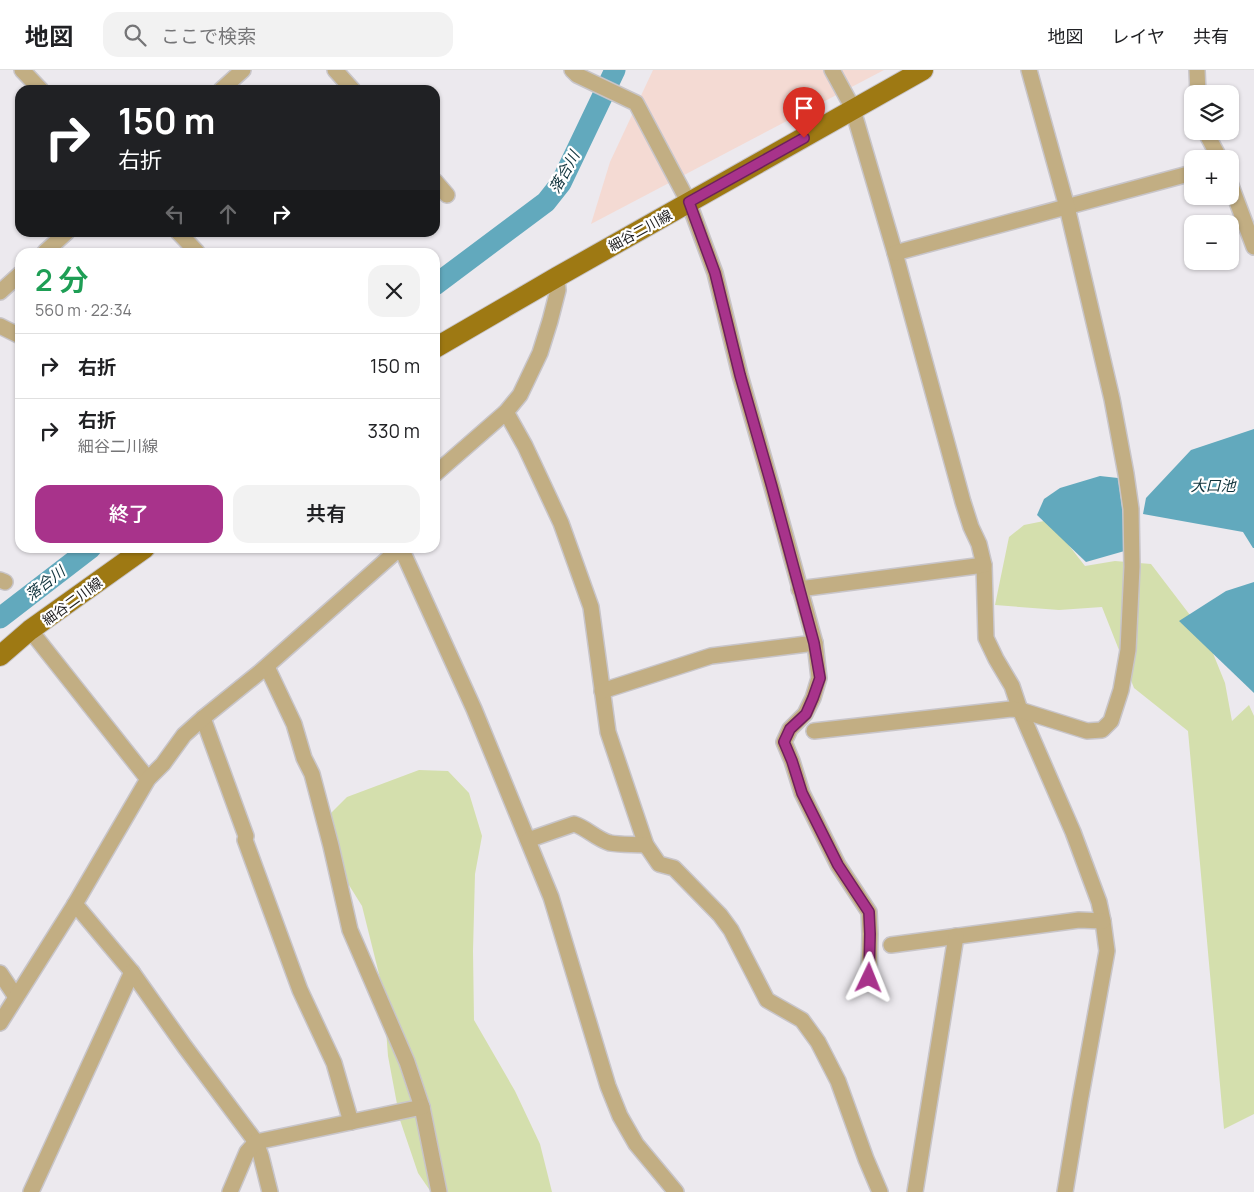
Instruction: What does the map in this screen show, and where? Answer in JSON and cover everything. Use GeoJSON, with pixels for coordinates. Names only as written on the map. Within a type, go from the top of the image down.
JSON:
{"type":"FeatureCollection","features":[{"type":"Feature","properties":{"kind":"main road","name":"細谷二川線"},"geometry":{"type":"LineString","coordinates":[[440,345],[923,70]]}},
{"type":"Feature","properties":{"kind":"main road","name":"細谷二川線"},"geometry":{"type":"LineString","coordinates":[[0,656],[30,630],[138,553]]}},
{"type":"Feature","properties":{"kind":"street"},"geometry":{"type":"LineString","coordinates":[[22,70],[36,85]]}},
{"type":"Feature","properties":{"kind":"street"},"geometry":{"type":"LineString","coordinates":[[226,85],[242,70]]}},
{"type":"Feature","properties":{"kind":"street"},"geometry":{"type":"LineString","coordinates":[[335,70],[348,85]]}},
{"type":"Feature","properties":{"kind":"street"},"geometry":{"type":"LineString","coordinates":[[832,70],[852,110],[895,252],[963,502],[979,544],[984,565],[986,638],[1012,686],[1020,710],[1073,832],[1099,902],[1103,921],[1107,951],[1065,1192]]}},
{"type":"Feature","properties":{"kind":"street"},"geometry":{"type":"LineString","coordinates":[[814,731],[1011,709],[1020,710],[1087,731],[1102,730],[1111,721],[1122,690],[1128,650],[1132,567],[1131,509],[1126,474],[1112,399],[1067,207],[1029,70]]}},
{"type":"Feature","properties":{"kind":"street"},"geometry":{"type":"LineString","coordinates":[[1197,70],[1198,85]]}},
{"type":"Feature","properties":{"kind":"street"},"geometry":{"type":"LineString","coordinates":[[575,73],[636,103],[689,202],[715,273],[740,375],[814,643],[820,678],[806,714],[790,729],[784,742],[802,793],[838,865],[869,912],[869,978]]}},
{"type":"Feature","properties":{"kind":"street"},"geometry":{"type":"LineString","coordinates":[[895,252],[1184,175]]}},
{"type":"Feature","properties":{"kind":"street"},"geometry":{"type":"LineString","coordinates":[[440,187],[447,195]]}},
{"type":"Feature","properties":{"kind":"street"},"geometry":{"type":"LineString","coordinates":[[1238,205],[1254,247]]}},
{"type":"Feature","properties":{"kind":"street"},"geometry":{"type":"LineString","coordinates":[[49,248],[61,237]]}},
{"type":"Feature","properties":{"kind":"street"},"geometry":{"type":"LineString","coordinates":[[183,237],[193,248]]}},
{"type":"Feature","properties":{"kind":"street"},"geometry":{"type":"LineString","coordinates":[[440,470],[506,412],[520,395],[540,353],[558,290],[557,277]]}},
{"type":"Feature","properties":{"kind":"street"},"geometry":{"type":"LineString","coordinates":[[0,292],[15,278]]}},
{"type":"Feature","properties":{"kind":"street"},"geometry":{"type":"LineString","coordinates":[[0,326],[15,334]]}},
{"type":"Feature","properties":{"kind":"street"},"geometry":{"type":"LineString","coordinates":[[506,412],[526,446],[561,523],[591,607],[608,732],[646,845],[659,864],[674,868],[720,915],[731,930],[767,1000],[802,1020],[818,1042],[838,1082],[880,1192]]}},
{"type":"Feature","properties":{"kind":"street"},"geometry":{"type":"LineString","coordinates":[[0,1023],[75,904],[148,779],[163,764],[178,742],[203,718],[267,667],[394,553]]}},
{"type":"Feature","properties":{"kind":"street"},"geometry":{"type":"LineString","coordinates":[[402,553],[474,709],[551,897],[608,1086],[620,1116],[636,1144],[676,1192]]}},
{"type":"Feature","properties":{"kind":"street"},"geometry":{"type":"LineString","coordinates":[[799,589],[984,565]]}},
{"type":"Feature","properties":{"kind":"street"},"geometry":{"type":"LineString","coordinates":[[30,630],[148,779]]}},
{"type":"Feature","properties":{"kind":"street"},"geometry":{"type":"LineString","coordinates":[[602,691],[711,656],[814,643]]}},
{"type":"Feature","properties":{"kind":"street"},"geometry":{"type":"LineString","coordinates":[[267,667],[294,724],[304,758],[312,774],[350,930],[407,1062],[422,1107],[439,1192]]}},
{"type":"Feature","properties":{"kind":"street"},"geometry":{"type":"LineString","coordinates":[[203,718],[300,990],[334,1063],[351,1122]]}},
{"type":"Feature","properties":{"kind":"street"},"geometry":{"type":"LineString","coordinates":[[528,840],[574,824],[610,843],[646,845]]}},
{"type":"Feature","properties":{"kind":"street"},"geometry":{"type":"LineString","coordinates":[[75,904],[132,972],[256,1142],[270,1192]]}},
{"type":"Feature","properties":{"kind":"street"},"geometry":{"type":"LineString","coordinates":[[890,945],[1079,920],[1103,921]]}},
{"type":"Feature","properties":{"kind":"street"},"geometry":{"type":"LineString","coordinates":[[915,1192],[956,936]]}},
{"type":"Feature","properties":{"kind":"street"},"geometry":{"type":"LineString","coordinates":[[31,1192],[132,972]]}},
{"type":"Feature","properties":{"kind":"street"},"geometry":{"type":"LineString","coordinates":[[0,973],[16,997]]}},
{"type":"Feature","properties":{"kind":"street"},"geometry":{"type":"LineString","coordinates":[[230,1192],[247,1152],[256,1142],[422,1107]]}},
{"type":"Feature","properties":{"kind":"shaded area"},"geometry":{"type":"Polygon","coordinates":[[[653,70],[884,70],[591,224],[610,162],[653,70]]]}},
{"type":"Feature","properties":{"kind":"green space"},"geometry":{"type":"Polygon","coordinates":[[[1049,520],[1085,566],[1115,561],[1151,564],[1206,636],[1225,683],[1232,721],[1249,705],[1254,716],[1254,1114],[1224,1129],[1188,731],[1134,688],[1102,607],[1059,610],[995,605],[1009,537],[1024,525],[1049,520]]]}},
{"type":"Feature","properties":{"kind":"green space"},"geometry":{"type":"Polygon","coordinates":[[[419,770],[448,771],[469,793],[482,836],[475,874],[474,1020],[515,1091],[540,1144],[552,1192],[431,1192],[418,1173],[400,1120],[388,1056],[383,990],[362,906],[334,861],[325,819],[347,797],[419,770]]]}},
{"type":"Feature","properties":{"kind":"water","name":"大口池"},"geometry":{"type":"Polygon","coordinates":[[[1254,429],[1254,548],[1243,532],[1143,514],[1146,498],[1191,450],[1254,429]]]}},
{"type":"Feature","properties":{"kind":"water"},"geometry":{"type":"Polygon","coordinates":[[[1100,476],[1118,478],[1128,550],[1086,562],[1037,515],[1044,499],[1060,488],[1100,476]]]}},
{"type":"Feature","properties":{"kind":"water"},"geometry":{"type":"Polygon","coordinates":[[[1254,582],[1254,693],[1179,621],[1226,591],[1254,582]]]}},
{"type":"Feature","properties":{"kind":"waterway","name":"落合川"},"geometry":{"type":"LineString","coordinates":[[440,281],[546,202],[561,183],[615,70]]}},
{"type":"Feature","properties":{"kind":"waterway","name":"落合川"},"geometry":{"type":"LineString","coordinates":[[0,618],[84,553]]}},
{"type":"Feature","properties":{"kind":"route"},"geometry":{"type":"LineString","coordinates":[[804,138],[689,202],[715,273],[740,375],[814,643],[820,678],[806,714],[790,729],[784,742],[802,793],[838,865],[869,912],[869,978]]}}]}
